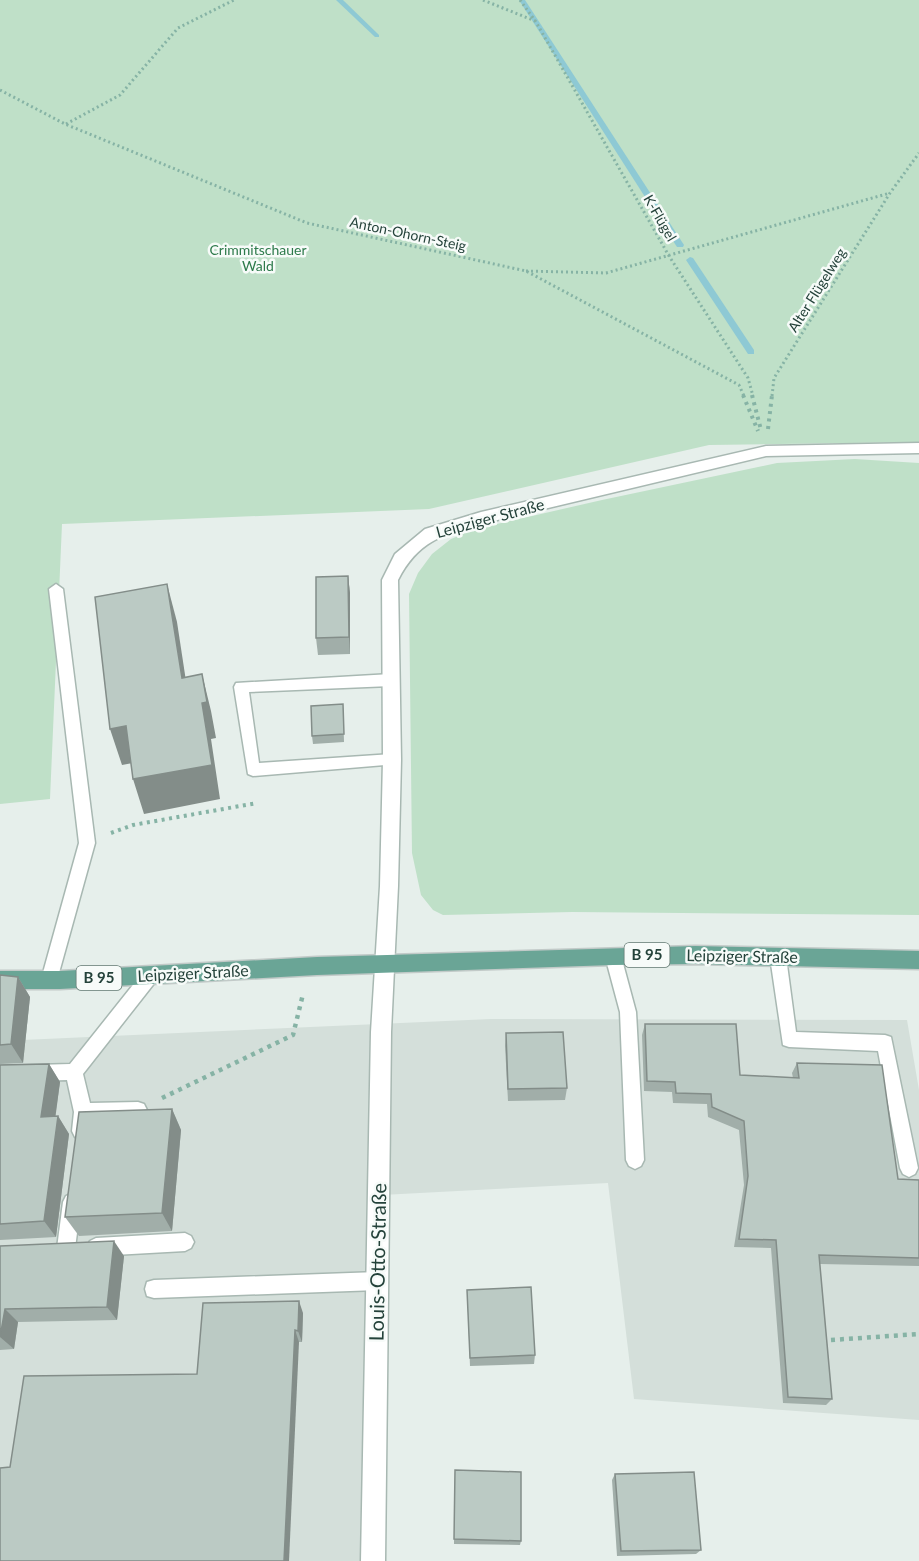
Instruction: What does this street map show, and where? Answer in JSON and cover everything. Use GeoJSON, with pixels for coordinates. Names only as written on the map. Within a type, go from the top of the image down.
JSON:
{"type":"FeatureCollection","features":[{"type":"Feature","properties":{"kind":"main road","name":"Leipziger Straße"},"geometry":{"type":"LineString","coordinates":[[0,980],[49,980],[309,967],[613,956],[919,960]]}},
{"type":"Feature","properties":{"kind":"street","name":"Leipziger Straße"},"geometry":{"type":"LineString","coordinates":[[385,964],[392,760],[390,580],[401,558],[431,533],[481,518],[766,451],[919,448]]}},
{"type":"Feature","properties":{"kind":"street","name":"Louis-Otto-Straße"},"geometry":{"type":"LineString","coordinates":[[373,1561],[381,1032],[385,964]]}},
{"type":"Feature","properties":{"kind":"lane"},"geometry":{"type":"LineString","coordinates":[[49,980],[87,843],[56,589]]}},
{"type":"Feature","properties":{"kind":"lane"},"geometry":{"type":"LineString","coordinates":[[391,680],[241,687],[253,770],[392,760]]}},
{"type":"Feature","properties":{"kind":"lane"},"geometry":{"type":"LineString","coordinates":[[613,956],[628,1012],[635,1160]]}},
{"type":"Feature","properties":{"kind":"lane"},"geometry":{"type":"LineString","coordinates":[[778,957],[789,1039],[885,1043],[909,1168]]}},
{"type":"Feature","properties":{"kind":"lane"},"geometry":{"type":"LineString","coordinates":[[74,1072],[150,976]]}},
{"type":"Feature","properties":{"kind":"lane"},"geometry":{"type":"LineString","coordinates":[[0,1074],[74,1072]]}},
{"type":"Feature","properties":{"kind":"lane"},"geometry":{"type":"LineString","coordinates":[[74,1072],[83,1112],[79,1146]]}},
{"type":"Feature","properties":{"kind":"lane"},"geometry":{"type":"LineString","coordinates":[[83,1112],[138,1110]]}},
{"type":"Feature","properties":{"kind":"lane"},"geometry":{"type":"LineString","coordinates":[[66,1248],[75,1180]]}},
{"type":"Feature","properties":{"kind":"lane"},"geometry":{"type":"LineString","coordinates":[[44,1249],[184,1242]]}},
{"type":"Feature","properties":{"kind":"lane"},"geometry":{"type":"LineString","coordinates":[[154,1289],[378,1281]]}},
{"type":"Feature","properties":{"kind":"path"},"geometry":{"type":"LineString","coordinates":[[65,124],[120,95],[178,28],[234,0]]}},
{"type":"Feature","properties":{"kind":"path"},"geometry":{"type":"LineString","coordinates":[[483,0],[536,22]]}},
{"type":"Feature","properties":{"kind":"path","name":"K-Flügel"},"geometry":{"type":"LineString","coordinates":[[520,0],[536,22],[669,255],[748,378],[766,451]]}},
{"type":"Feature","properties":{"kind":"path","name":"Anton-Ohorn-Steig"},"geometry":{"type":"LineString","coordinates":[[0,90],[65,124],[307,223],[526,271],[739,385],[766,451]]}},
{"type":"Feature","properties":{"kind":"path","name":"Alter Flügelweg"},"geometry":{"type":"LineString","coordinates":[[766,451],[774,378],[890,193],[919,153]]}},
{"type":"Feature","properties":{"kind":"path"},"geometry":{"type":"LineString","coordinates":[[526,271],[606,273],[890,193]]}},
{"type":"Feature","properties":{"kind":"path"},"geometry":{"type":"LineString","coordinates":[[133,825],[257,803]]}},
{"type":"Feature","properties":{"kind":"path"},"geometry":{"type":"LineString","coordinates":[[138,1110],[293,1035],[309,967]]}},
{"type":"Feature","properties":{"kind":"path"},"geometry":{"type":"LineString","coordinates":[[831,1340],[919,1334]]}},
{"type":"Feature","properties":{"kind":"shaded area"},"geometry":{"type":"Polygon","coordinates":[[[491,1019],[907,1020],[919,1090],[919,1420],[634,1399],[608,1183],[382,1195],[386,1561],[0,1561],[0,1041],[491,1019]]]}},
{"type":"Feature","properties":{"kind":"green space","name":"Crimmitschauer Wald"},"geometry":{"type":"Polygon","coordinates":[[[0,0],[919,0],[919,442],[709,445],[429,509],[62,524],[50,799],[0,804],[0,0]]]}},
{"type":"Feature","properties":{"kind":"green space"},"geometry":{"type":"Polygon","coordinates":[[[855,459],[919,463],[919,915],[572,912],[443,915],[433,910],[421,895],[412,853],[409,594],[418,573],[432,554],[451,539],[475,529],[602,500],[777,463],[855,459]]]}},
{"type":"Feature","properties":{"kind":"building"},"geometry":{"type":"Polygon","coordinates":[[[348,576],[349,637],[316,638],[316,577],[348,576]]]}},
{"type":"Feature","properties":{"kind":"building"},"geometry":{"type":"Polygon","coordinates":[[[167,584],[182,678],[202,674],[207,702],[202,703],[212,765],[133,779],[126,726],[110,729],[95,597],[167,584]]]}},
{"type":"Feature","properties":{"kind":"building"},"geometry":{"type":"Polygon","coordinates":[[[343,704],[344,734],[312,736],[311,706],[343,704]]]}},
{"type":"Feature","properties":{"kind":"building"},"geometry":{"type":"Polygon","coordinates":[[[0,975],[18,977],[11,1044],[0,1045],[0,975]]]}},
{"type":"Feature","properties":{"kind":"building"},"geometry":{"type":"Polygon","coordinates":[[[645,1024],[736,1024],[740,1075],[799,1078],[797,1063],[882,1065],[898,1179],[919,1180],[919,1258],[819,1255],[832,1399],[788,1397],[776,1240],[739,1239],[748,1176],[744,1121],[712,1107],[711,1094],[676,1093],[675,1082],[647,1081],[645,1024]]]}},
{"type":"Feature","properties":{"kind":"building"},"geometry":{"type":"Polygon","coordinates":[[[563,1032],[567,1088],[508,1089],[506,1033],[563,1032]]]}},
{"type":"Feature","properties":{"kind":"building"},"geometry":{"type":"Polygon","coordinates":[[[49,1064],[41,1117],[58,1116],[44,1221],[0,1224],[0,1065],[49,1064]]]}},
{"type":"Feature","properties":{"kind":"building"},"geometry":{"type":"Polygon","coordinates":[[[172,1109],[162,1213],[65,1217],[79,1112],[172,1109]]]}},
{"type":"Feature","properties":{"kind":"building"},"geometry":{"type":"Polygon","coordinates":[[[114,1241],[107,1307],[5,1309],[0,1337],[0,1246],[114,1241]]]}},
{"type":"Feature","properties":{"kind":"building"},"geometry":{"type":"Polygon","coordinates":[[[531,1287],[535,1355],[470,1358],[467,1290],[531,1287]]]}},
{"type":"Feature","properties":{"kind":"building"},"geometry":{"type":"Polygon","coordinates":[[[299,1301],[298,1331],[295,1330],[284,1561],[0,1561],[0,1468],[10,1467],[24,1376],[197,1374],[203,1303],[299,1301]]]}},
{"type":"Feature","properties":{"kind":"building"},"geometry":{"type":"Polygon","coordinates":[[[455,1470],[521,1472],[521,1541],[454,1539],[455,1470]]]}},
{"type":"Feature","properties":{"kind":"building"},"geometry":{"type":"Polygon","coordinates":[[[694,1472],[701,1550],[621,1551],[615,1474],[694,1472]]]}},
{"type":"Feature","properties":{"kind":"waterway"},"geometry":{"type":"LineString","coordinates":[[339,0],[377,36]]}},
{"type":"Feature","properties":{"kind":"waterway"},"geometry":{"type":"LineString","coordinates":[[522,0],[680,245]]}},
{"type":"Feature","properties":{"kind":"waterway"},"geometry":{"type":"LineString","coordinates":[[690,260],[751,352]]}}]}
